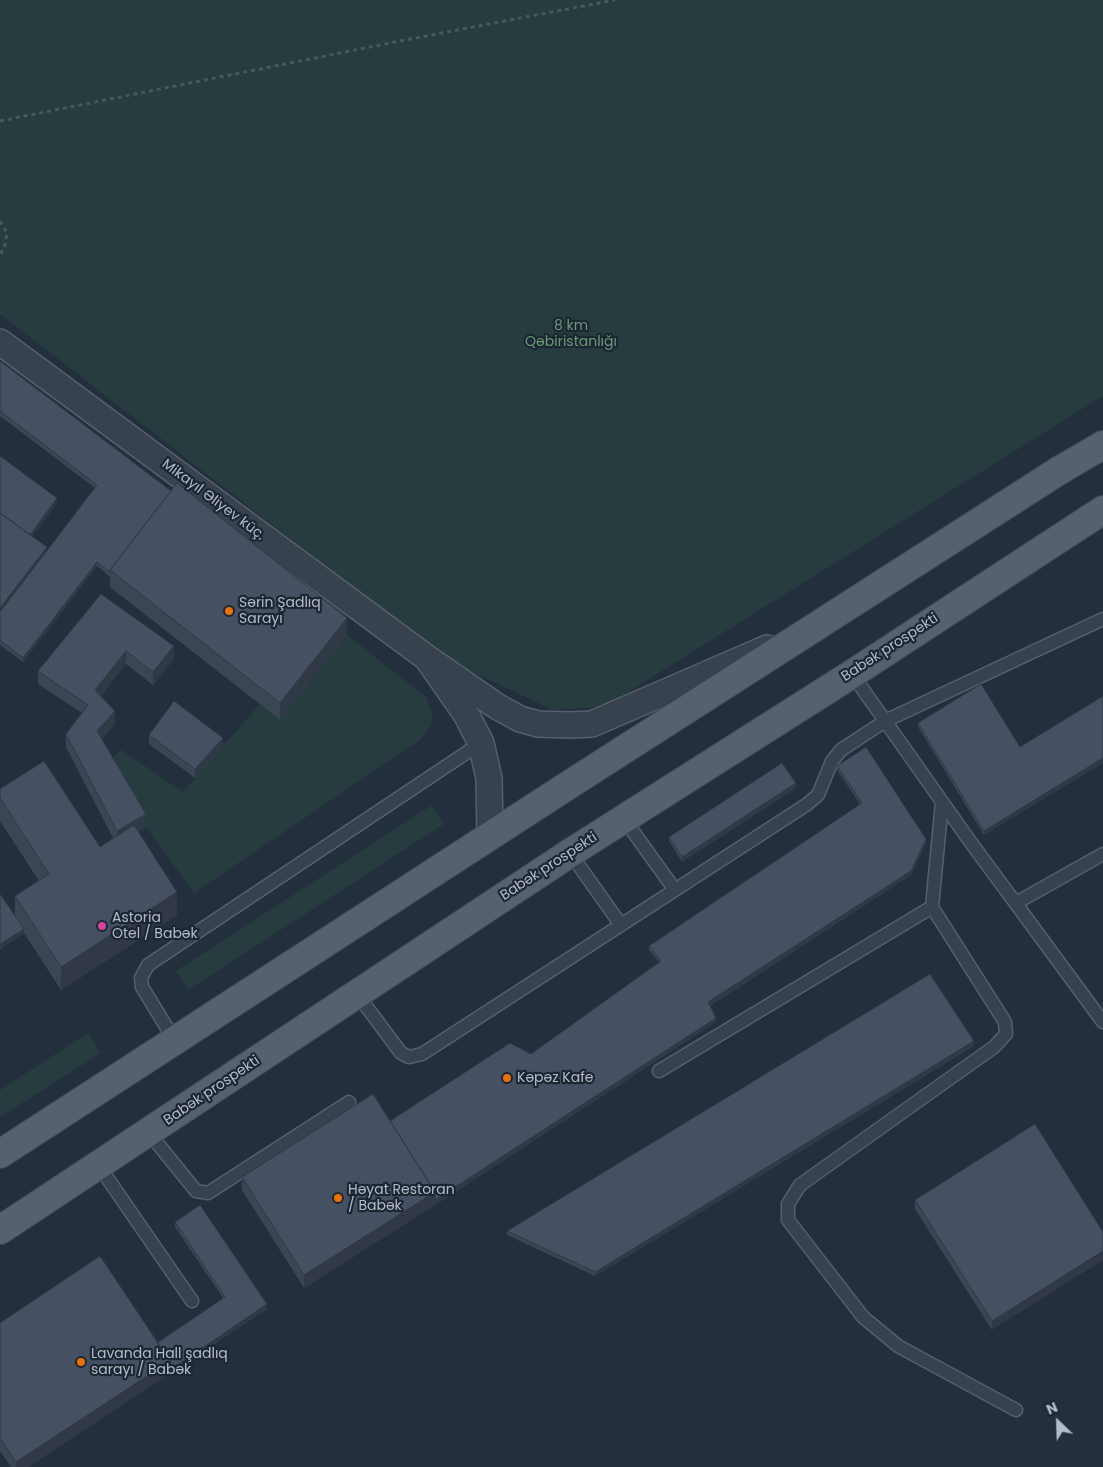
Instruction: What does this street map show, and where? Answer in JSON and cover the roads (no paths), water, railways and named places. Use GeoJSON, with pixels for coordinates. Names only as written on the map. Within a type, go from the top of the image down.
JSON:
{"type":"FeatureCollection","features":[{"type":"Feature","properties":{"kind":"main road"},"geometry":{"type":"LineString","coordinates":[[0,1154],[1103,441]]}},
{"type":"Feature","properties":{"kind":"main road"},"geometry":{"type":"LineString","coordinates":[[1060,470],[1103,445]]}},
{"type":"Feature","properties":{"kind":"main road","name":"Babək prospekti"},"geometry":{"type":"LineString","coordinates":[[0,1230],[570,853],[852,674],[1103,510]]}},
{"type":"Feature","properties":{"kind":"main road"},"geometry":{"type":"LineString","coordinates":[[977,592],[1103,530]]}},
{"type":"Feature","properties":{"kind":"street","name":"Mikayıl Əliyev küç."},"geometry":{"type":"LineString","coordinates":[[0,342],[427,658],[498,707],[520,719],[538,724],[592,724],[815,627]]}},
{"type":"Feature","properties":{"kind":"street"},"geometry":{"type":"LineString","coordinates":[[427,658],[466,714],[481,743],[488,778],[490,836]]}},
{"type":"Feature","properties":{"kind":"lane"},"geometry":{"type":"LineString","coordinates":[[357,994],[401,1053],[409,1057],[422,1054],[806,806],[818,795],[832,761],[840,750],[885,721],[1103,619]]}},
{"type":"Feature","properties":{"kind":"lane"},"geometry":{"type":"LineString","coordinates":[[852,674],[942,802],[1103,1022]]}},
{"type":"Feature","properties":{"kind":"lane"},"geometry":{"type":"LineString","coordinates":[[175,1041],[142,987],[141,978],[148,966],[481,743]]}},
{"type":"Feature","properties":{"kind":"lane"},"geometry":{"type":"LineString","coordinates":[[942,802],[932,907],[1005,1022],[1006,1034],[994,1047],[800,1185],[788,1204],[788,1220],[863,1317],[898,1346],[1016,1410]]}},
{"type":"Feature","properties":{"kind":"lane"},"geometry":{"type":"LineString","coordinates":[[624,818],[675,890]]}},
{"type":"Feature","properties":{"kind":"lane"},"geometry":{"type":"LineString","coordinates":[[570,853],[621,925]]}},
{"type":"Feature","properties":{"kind":"lane"},"geometry":{"type":"LineString","coordinates":[[1016,903],[1103,854]]}},
{"type":"Feature","properties":{"kind":"lane"},"geometry":{"type":"LineString","coordinates":[[659,1071],[932,907]]}},
{"type":"Feature","properties":{"kind":"lane"},"geometry":{"type":"LineString","coordinates":[[148,1133],[196,1191],[208,1193],[349,1102]]}},
{"type":"Feature","properties":{"kind":"lane"},"geometry":{"type":"LineString","coordinates":[[99,1166],[192,1301]]}},
{"type":"Feature","properties":{"kind":"place","name":"Sərin Şadlıq Sarayı"},"geometry":{"type":"Point","coordinates":[229,611]}},
{"type":"Feature","properties":{"kind":"place","name":"Astoria Otel / Babək"},"geometry":{"type":"Point","coordinates":[102,926]}},
{"type":"Feature","properties":{"kind":"place","name":"Kəpəz Kafe"},"geometry":{"type":"Point","coordinates":[507,1078]}},
{"type":"Feature","properties":{"kind":"place","name":"Həyat Restoran / Babək"},"geometry":{"type":"Point","coordinates":[338,1198]}},
{"type":"Feature","properties":{"kind":"place","name":"Lavanda Hall şadlıq sarayı / Babək"},"geometry":{"type":"Point","coordinates":[81,1362]}},
{"type":"Feature","properties":{"kind":"park label","name":"8 km Qəbiristanlığı"},"geometry":{"type":"Point","coordinates":[571,334]}}]}
